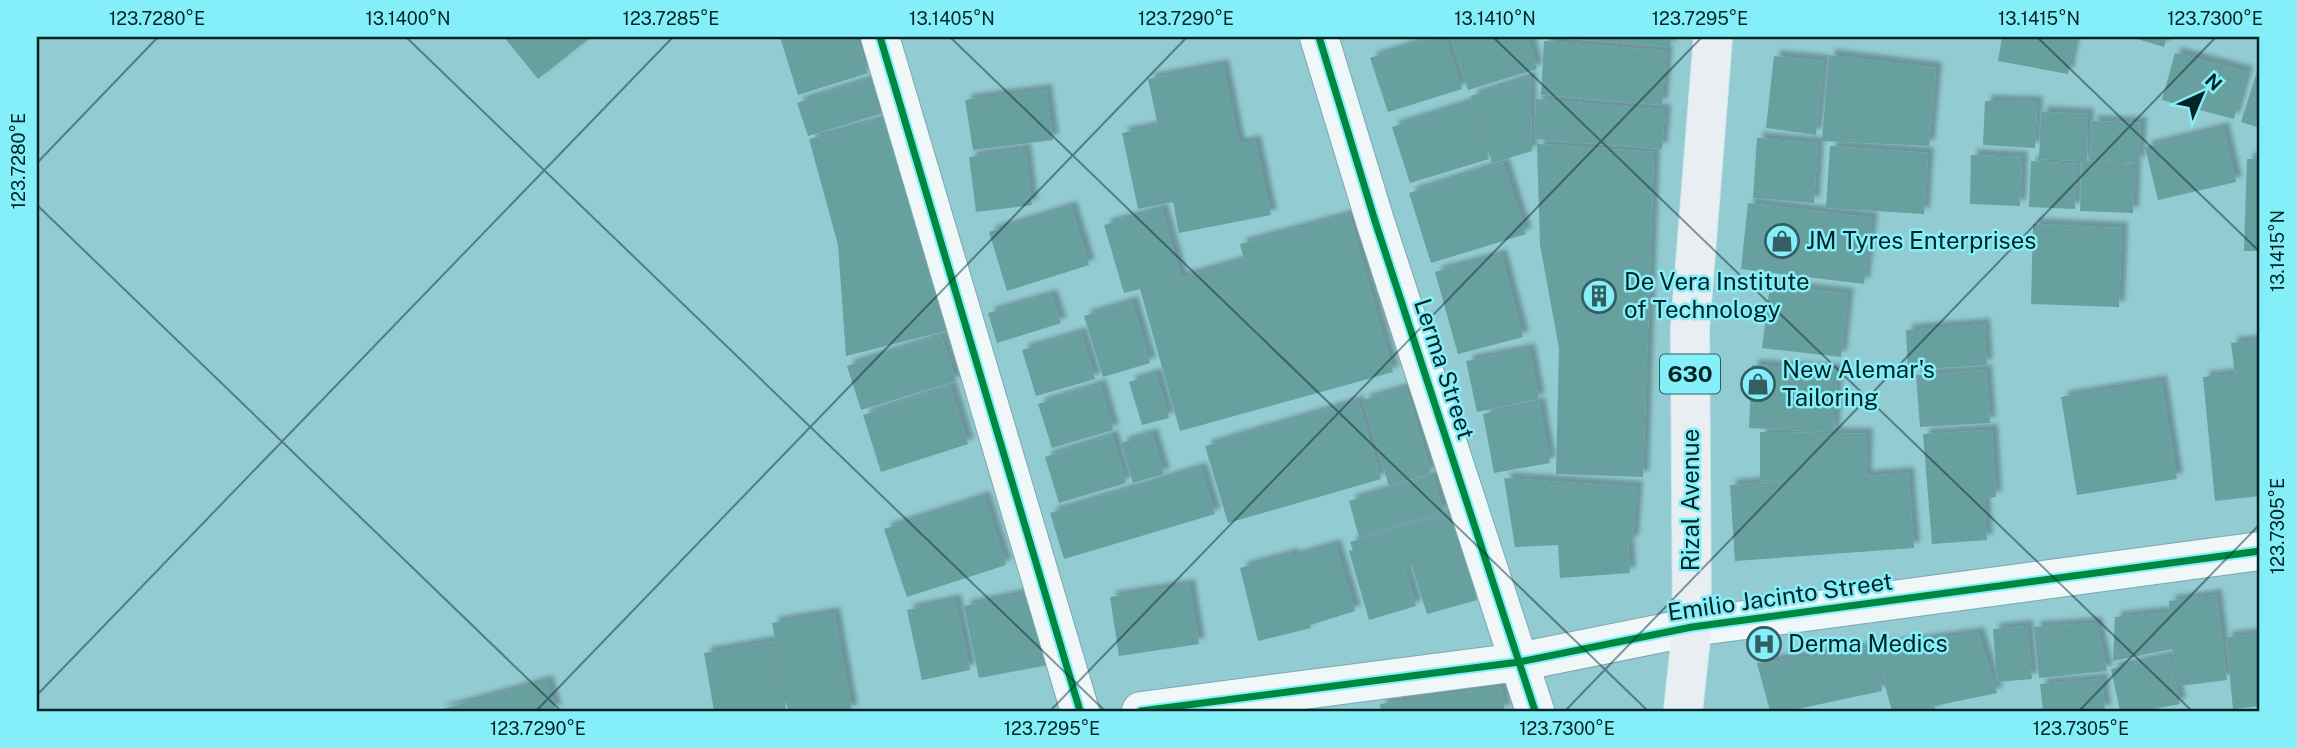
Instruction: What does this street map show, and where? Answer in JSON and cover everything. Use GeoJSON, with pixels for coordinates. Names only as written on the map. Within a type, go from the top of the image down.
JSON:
{"type":"FeatureCollection","features":[{"type":"Feature","properties":{"kind":"main road","name":"Rizal Avenue"},"geometry":{"type":"LineString","coordinates":[[1683,711],[1692,627],[1690,328],[1713,37]]}},
{"type":"Feature","properties":{"kind":"street"},"geometry":{"type":"LineString","coordinates":[[880,37],[1080,711]]}},
{"type":"Feature","properties":{"kind":"street","name":"Lerma Street"},"geometry":{"type":"LineString","coordinates":[[1319,37],[1375,221],[1535,711]]}},
{"type":"Feature","properties":{"kind":"street","name":"Emilio Jacinto Street"},"geometry":{"type":"LineString","coordinates":[[1141,711],[1519,662],[1692,627],[2260,551]]}},
{"type":"Feature","properties":{"kind":"building"},"geometry":{"type":"Polygon","coordinates":[[[504,37],[591,37],[538,79],[504,37]]]}},
{"type":"Feature","properties":{"kind":"building"},"geometry":{"type":"Polygon","coordinates":[[[780,37],[857,37],[868,73],[798,95],[780,37]]]}},
{"type":"Feature","properties":{"kind":"building"},"geometry":{"type":"Polygon","coordinates":[[[1445,37],[1462,89],[1388,112],[1370,58],[1445,37]]]}},
{"type":"Feature","properties":{"kind":"building"},"geometry":{"type":"Polygon","coordinates":[[[1451,37],[1528,37],[1537,69],[1468,90],[1451,37]]]}},
{"type":"Feature","properties":{"kind":"building"},"geometry":{"type":"Polygon","coordinates":[[[1574,37],[1671,37],[1670,47],[1574,37]]]}},
{"type":"Feature","properties":{"kind":"building"},"geometry":{"type":"Polygon","coordinates":[[[2002,37],[2075,37],[2068,74],[1998,61],[2002,37]]]}},
{"type":"Feature","properties":{"kind":"building"},"geometry":{"type":"Polygon","coordinates":[[[2131,37],[2167,37],[2164,47],[2131,37]]]}},
{"type":"Feature","properties":{"kind":"building"},"geometry":{"type":"Polygon","coordinates":[[[1544,41],[1667,51],[1662,105],[1541,95],[1544,41]]]}},
{"type":"Feature","properties":{"kind":"building"},"geometry":{"type":"Polygon","coordinates":[[[2175,53],[2247,72],[2234,119],[2162,100],[2175,53]]]}},
{"type":"Feature","properties":{"kind":"building"},"geometry":{"type":"Polygon","coordinates":[[[1829,55],[1936,68],[1929,146],[1822,141],[1829,55]]]}},
{"type":"Feature","properties":{"kind":"building"},"geometry":{"type":"Polygon","coordinates":[[[1774,56],[1824,61],[1816,135],[1766,128],[1774,56]]]}},
{"type":"Feature","properties":{"kind":"building"},"geometry":{"type":"Polygon","coordinates":[[[2260,62],[2260,128],[2241,122],[2260,62]]]}},
{"type":"Feature","properties":{"kind":"building"},"geometry":{"type":"Polygon","coordinates":[[[1223,65],[1239,144],[1255,141],[1271,215],[1179,233],[1173,202],[1138,209],[1122,133],[1158,126],[1148,79],[1223,65]]]}},
{"type":"Feature","properties":{"kind":"building"},"geometry":{"type":"Polygon","coordinates":[[[1530,77],[1532,151],[1492,163],[1471,96],[1530,77]]]}},
{"type":"Feature","properties":{"kind":"building"},"geometry":{"type":"Polygon","coordinates":[[[872,79],[883,113],[808,136],[797,103],[872,79]]]}},
{"type":"Feature","properties":{"kind":"building"},"geometry":{"type":"Polygon","coordinates":[[[1046,90],[1053,140],[973,150],[965,100],[1046,90]]]}},
{"type":"Feature","properties":{"kind":"building"},"geometry":{"type":"Polygon","coordinates":[[[1536,99],[1665,110],[1662,149],[1534,139],[1536,99]]]}},
{"type":"Feature","properties":{"kind":"building"},"geometry":{"type":"Polygon","coordinates":[[[1985,101],[2037,102],[2035,148],[1983,145],[1985,101]]]}},
{"type":"Feature","properties":{"kind":"building"},"geometry":{"type":"Polygon","coordinates":[[[1471,102],[1489,159],[1410,183],[1392,127],[1471,102]]]}},
{"type":"Feature","properties":{"kind":"building"},"geometry":{"type":"Polygon","coordinates":[[[2041,112],[2088,114],[2087,162],[2135,164],[2133,213],[2080,211],[2082,161],[2039,159],[2041,112]]]}},
{"type":"Feature","properties":{"kind":"building"},"geometry":{"type":"Polygon","coordinates":[[[892,117],[949,330],[846,356],[838,245],[809,139],[892,117]]]}},
{"type":"Feature","properties":{"kind":"building"},"geometry":{"type":"Polygon","coordinates":[[[2092,121],[2141,123],[2139,163],[2090,160],[2092,121]]]}},
{"type":"Feature","properties":{"kind":"building"},"geometry":{"type":"Polygon","coordinates":[[[2223,128],[2236,182],[2158,200],[2145,147],[2223,128]]]}},
{"type":"Feature","properties":{"kind":"building"},"geometry":{"type":"Polygon","coordinates":[[[1757,138],[1818,143],[1814,203],[1753,198],[1757,138]]]}},
{"type":"Feature","properties":{"kind":"building"},"geometry":{"type":"Polygon","coordinates":[[[1537,144],[1654,152],[1643,477],[1556,474],[1559,348],[1540,245],[1537,144]]]}},
{"type":"Feature","properties":{"kind":"building"},"geometry":{"type":"Polygon","coordinates":[[[1830,146],[1928,153],[1924,214],[1826,208],[1830,146]]]}},
{"type":"Feature","properties":{"kind":"building"},"geometry":{"type":"Polygon","coordinates":[[[1025,149],[1032,205],[976,212],[969,157],[1025,149]]]}},
{"type":"Feature","properties":{"kind":"building"},"geometry":{"type":"Polygon","coordinates":[[[1971,155],[2022,157],[2020,206],[1970,204],[1971,155]]]}},
{"type":"Feature","properties":{"kind":"building"},"geometry":{"type":"Polygon","coordinates":[[[2247,159],[2260,159],[2260,251],[2244,251],[2247,159]]]}},
{"type":"Feature","properties":{"kind":"building"},"geometry":{"type":"Polygon","coordinates":[[[2031,161],[2077,164],[2075,209],[2029,207],[2031,161]]]}},
{"type":"Feature","properties":{"kind":"building"},"geometry":{"type":"Polygon","coordinates":[[[1503,163],[1526,234],[1431,263],[1409,193],[1503,163]]]}},
{"type":"Feature","properties":{"kind":"building","name":"JM Tyres Enterprises"},"geometry":{"type":"Polygon","coordinates":[[[1748,203],[1872,218],[1864,284],[1741,269],[1748,203]]]}},
{"type":"Feature","properties":{"kind":"building"},"geometry":{"type":"Polygon","coordinates":[[[1071,207],[1089,265],[1007,291],[989,232],[1071,207]]]}},
{"type":"Feature","properties":{"kind":"building"},"geometry":{"type":"Polygon","coordinates":[[[1162,209],[1181,278],[1244,260],[1240,244],[1349,215],[1393,372],[1180,431],[1140,289],[1124,293],[1104,225],[1162,209]]]}},
{"type":"Feature","properties":{"kind":"building"},"geometry":{"type":"Polygon","coordinates":[[[2033,224],[2122,228],[2119,307],[2031,304],[2033,224]]]}},
{"type":"Feature","properties":{"kind":"building"},"geometry":{"type":"Polygon","coordinates":[[[1501,255],[1523,337],[1458,354],[1435,272],[1501,255]]]}},
{"type":"Feature","properties":{"kind":"building"},"geometry":{"type":"Polygon","coordinates":[[[1770,285],[1848,294],[1841,357],[1762,348],[1770,285]]]}},
{"type":"Feature","properties":{"kind":"building"},"geometry":{"type":"Polygon","coordinates":[[[1051,295],[1061,323],[997,343],[988,313],[1051,295]]]}},
{"type":"Feature","properties":{"kind":"building"},"geometry":{"type":"Polygon","coordinates":[[[1132,302],[1150,363],[1103,377],[1084,316],[1132,302]]]}},
{"type":"Feature","properties":{"kind":"building"},"geometry":{"type":"Polygon","coordinates":[[[1984,324],[1987,365],[1908,370],[1906,330],[1984,324]]]}},
{"type":"Feature","properties":{"kind":"building"},"geometry":{"type":"Polygon","coordinates":[[[1081,333],[1095,379],[1036,396],[1022,350],[1081,333]]]}},
{"type":"Feature","properties":{"kind":"building"},"geometry":{"type":"Polygon","coordinates":[[[941,336],[956,381],[861,410],[847,366],[941,336]]]}},
{"type":"Feature","properties":{"kind":"building"},"geometry":{"type":"Polygon","coordinates":[[[2260,340],[2260,496],[2215,501],[2203,377],[2235,374],[2231,343],[2260,340]]]}},
{"type":"Feature","properties":{"kind":"building"},"geometry":{"type":"Polygon","coordinates":[[[1529,349],[1539,399],[1477,412],[1466,361],[1529,349]]]}},
{"type":"Feature","properties":{"kind":"building"},"geometry":{"type":"Polygon","coordinates":[[[1752,365],[1837,370],[1834,432],[1749,428],[1752,365]]]}},
{"type":"Feature","properties":{"kind":"building"},"geometry":{"type":"Polygon","coordinates":[[[1986,370],[1990,423],[1920,427],[1916,375],[1986,370]]]}},
{"type":"Feature","properties":{"kind":"building"},"geometry":{"type":"Polygon","coordinates":[[[1156,374],[1169,418],[1142,425],[1129,382],[1156,374]]]}},
{"type":"Feature","properties":{"kind":"building"},"geometry":{"type":"Polygon","coordinates":[[[2161,381],[2177,479],[2077,495],[2061,397],[2161,381]]]}},
{"type":"Feature","properties":{"kind":"building"},"geometry":{"type":"Polygon","coordinates":[[[1100,385],[1113,430],[1052,448],[1038,404],[1100,385]]]}},
{"type":"Feature","properties":{"kind":"building"},"geometry":{"type":"Polygon","coordinates":[[[950,386],[968,444],[881,472],[863,415],[950,386]]]}},
{"type":"Feature","properties":{"kind":"building"},"geometry":{"type":"Polygon","coordinates":[[[1406,388],[1431,473],[1389,486],[1363,400],[1406,388]]]}},
{"type":"Feature","properties":{"kind":"building"},"geometry":{"type":"Polygon","coordinates":[[[1358,401],[1381,479],[1228,523],[1205,446],[1358,401]]]}},
{"type":"Feature","properties":{"kind":"building"},"geometry":{"type":"Polygon","coordinates":[[[1539,403],[1550,463],[1494,473],[1483,414],[1539,403]]]}},
{"type":"Feature","properties":{"kind":"building"},"geometry":{"type":"Polygon","coordinates":[[[1992,430],[1996,497],[1984,498],[1987,540],[1932,544],[1923,434],[1992,430]]]}},
{"type":"Feature","properties":{"kind":"building"},"geometry":{"type":"Polygon","coordinates":[[[1760,432],[1867,434],[1866,476],[1908,473],[1914,548],[1735,561],[1730,485],[1789,481],[1760,480],[1760,432]]]}},
{"type":"Feature","properties":{"kind":"building"},"geometry":{"type":"Polygon","coordinates":[[[1152,434],[1164,474],[1133,483],[1121,443],[1152,434]]]}},
{"type":"Feature","properties":{"kind":"building"},"geometry":{"type":"Polygon","coordinates":[[[1112,436],[1126,483],[1059,503],[1045,457],[1112,436]]]}},
{"type":"Feature","properties":{"kind":"building"},"geometry":{"type":"Polygon","coordinates":[[[1201,468],[1215,514],[1064,559],[1050,513],[1201,468]]]}},
{"type":"Feature","properties":{"kind":"building"},"geometry":{"type":"Polygon","coordinates":[[[1433,476],[1444,512],[1359,537],[1349,501],[1433,476]]]}},
{"type":"Feature","properties":{"kind":"building"},"geometry":{"type":"Polygon","coordinates":[[[1504,478],[1637,487],[1633,541],[1628,542],[1630,573],[1560,578],[1558,545],[1515,547],[1504,478]]]}},
{"type":"Feature","properties":{"kind":"building"},"geometry":{"type":"Polygon","coordinates":[[[984,497],[1006,565],[907,597],[884,529],[984,497]]]}},
{"type":"Feature","properties":{"kind":"building"},"geometry":{"type":"Polygon","coordinates":[[[1453,512],[1477,600],[1427,614],[1412,566],[1405,568],[1416,606],[1369,620],[1349,551],[1353,550],[1350,542],[1453,512]]]}},
{"type":"Feature","properties":{"kind":"building"},"geometry":{"type":"Polygon","coordinates":[[[1335,545],[1355,611],[1310,625],[1311,628],[1258,641],[1240,568],[1335,545]]]}},
{"type":"Feature","properties":{"kind":"building"},"geometry":{"type":"Polygon","coordinates":[[[1189,585],[1199,644],[1119,656],[1110,597],[1189,585]]]}},
{"type":"Feature","properties":{"kind":"building"},"geometry":{"type":"Polygon","coordinates":[[[1033,592],[1048,665],[979,678],[964,606],[1033,592]]]}},
{"type":"Feature","properties":{"kind":"building"},"geometry":{"type":"Polygon","coordinates":[[[2216,595],[2227,680],[2179,686],[2172,649],[2113,661],[2115,617],[2170,612],[2169,601],[2216,595]]]}},
{"type":"Feature","properties":{"kind":"building"},"geometry":{"type":"Polygon","coordinates":[[[955,600],[970,670],[922,680],[907,610],[955,600]]]}},
{"type":"Feature","properties":{"kind":"building"},"geometry":{"type":"Polygon","coordinates":[[[834,613],[852,711],[788,711],[772,623],[834,613]]]}},
{"type":"Feature","properties":{"kind":"building"},"geometry":{"type":"Polygon","coordinates":[[[2096,623],[2107,671],[2039,678],[2034,627],[2096,623]]]}},
{"type":"Feature","properties":{"kind":"building"},"geometry":{"type":"Polygon","coordinates":[[[2027,626],[2032,679],[1997,682],[1993,629],[2027,626]]]}},
{"type":"Feature","properties":{"kind":"building"},"geometry":{"type":"Polygon","coordinates":[[[1978,633],[1997,693],[1934,706],[1937,711],[1892,711],[1875,650],[1882,691],[1788,711],[1770,711],[1757,663],[1978,633]]]}},
{"type":"Feature","properties":{"kind":"building"},"geometry":{"type":"Polygon","coordinates":[[[2260,634],[2260,706],[2233,709],[2226,637],[2260,634]]]}},
{"type":"Feature","properties":{"kind":"building"},"geometry":{"type":"Polygon","coordinates":[[[773,641],[786,711],[714,711],[704,653],[773,641]]]}},
{"type":"Feature","properties":{"kind":"building"},"geometry":{"type":"Polygon","coordinates":[[[2170,656],[2180,704],[2143,711],[2120,711],[2111,669],[2170,656]]]}},
{"type":"Feature","properties":{"kind":"building"},"geometry":{"type":"Polygon","coordinates":[[[2102,679],[2105,711],[2043,711],[2040,684],[2102,679]]]}},
{"type":"Feature","properties":{"kind":"building"},"geometry":{"type":"Polygon","coordinates":[[[547,681],[556,711],[439,711],[439,710],[547,681]]]}},
{"type":"Feature","properties":{"kind":"building"},"geometry":{"type":"Polygon","coordinates":[[[1501,686],[1505,711],[1381,711],[1380,704],[1501,686]]]}},
{"type":"Feature","properties":{"kind":"cycle path"},"geometry":{"type":"LineString","coordinates":[[880,37],[1080,711]]}},
{"type":"Feature","properties":{"kind":"cycle path"},"geometry":{"type":"LineString","coordinates":[[1319,37],[1375,221],[1535,711]]}},
{"type":"Feature","properties":{"kind":"cycle path"},"geometry":{"type":"LineString","coordinates":[[1141,711],[1519,662],[1692,627],[2260,551]]}},
{"type":"Feature","properties":{"kind":"place","name":"JM Tyres Enterprises"},"geometry":{"type":"Point","coordinates":[1782,241]}},
{"type":"Feature","properties":{"kind":"place","name":"De Vera Institute of Technology"},"geometry":{"type":"Point","coordinates":[1599,296]}},
{"type":"Feature","properties":{"kind":"place","name":"New Alemar's Tailoring"},"geometry":{"type":"Point","coordinates":[1758,384]}},
{"type":"Feature","properties":{"kind":"place","name":"Derma Medics"},"geometry":{"type":"Point","coordinates":[1764,644]}}]}
